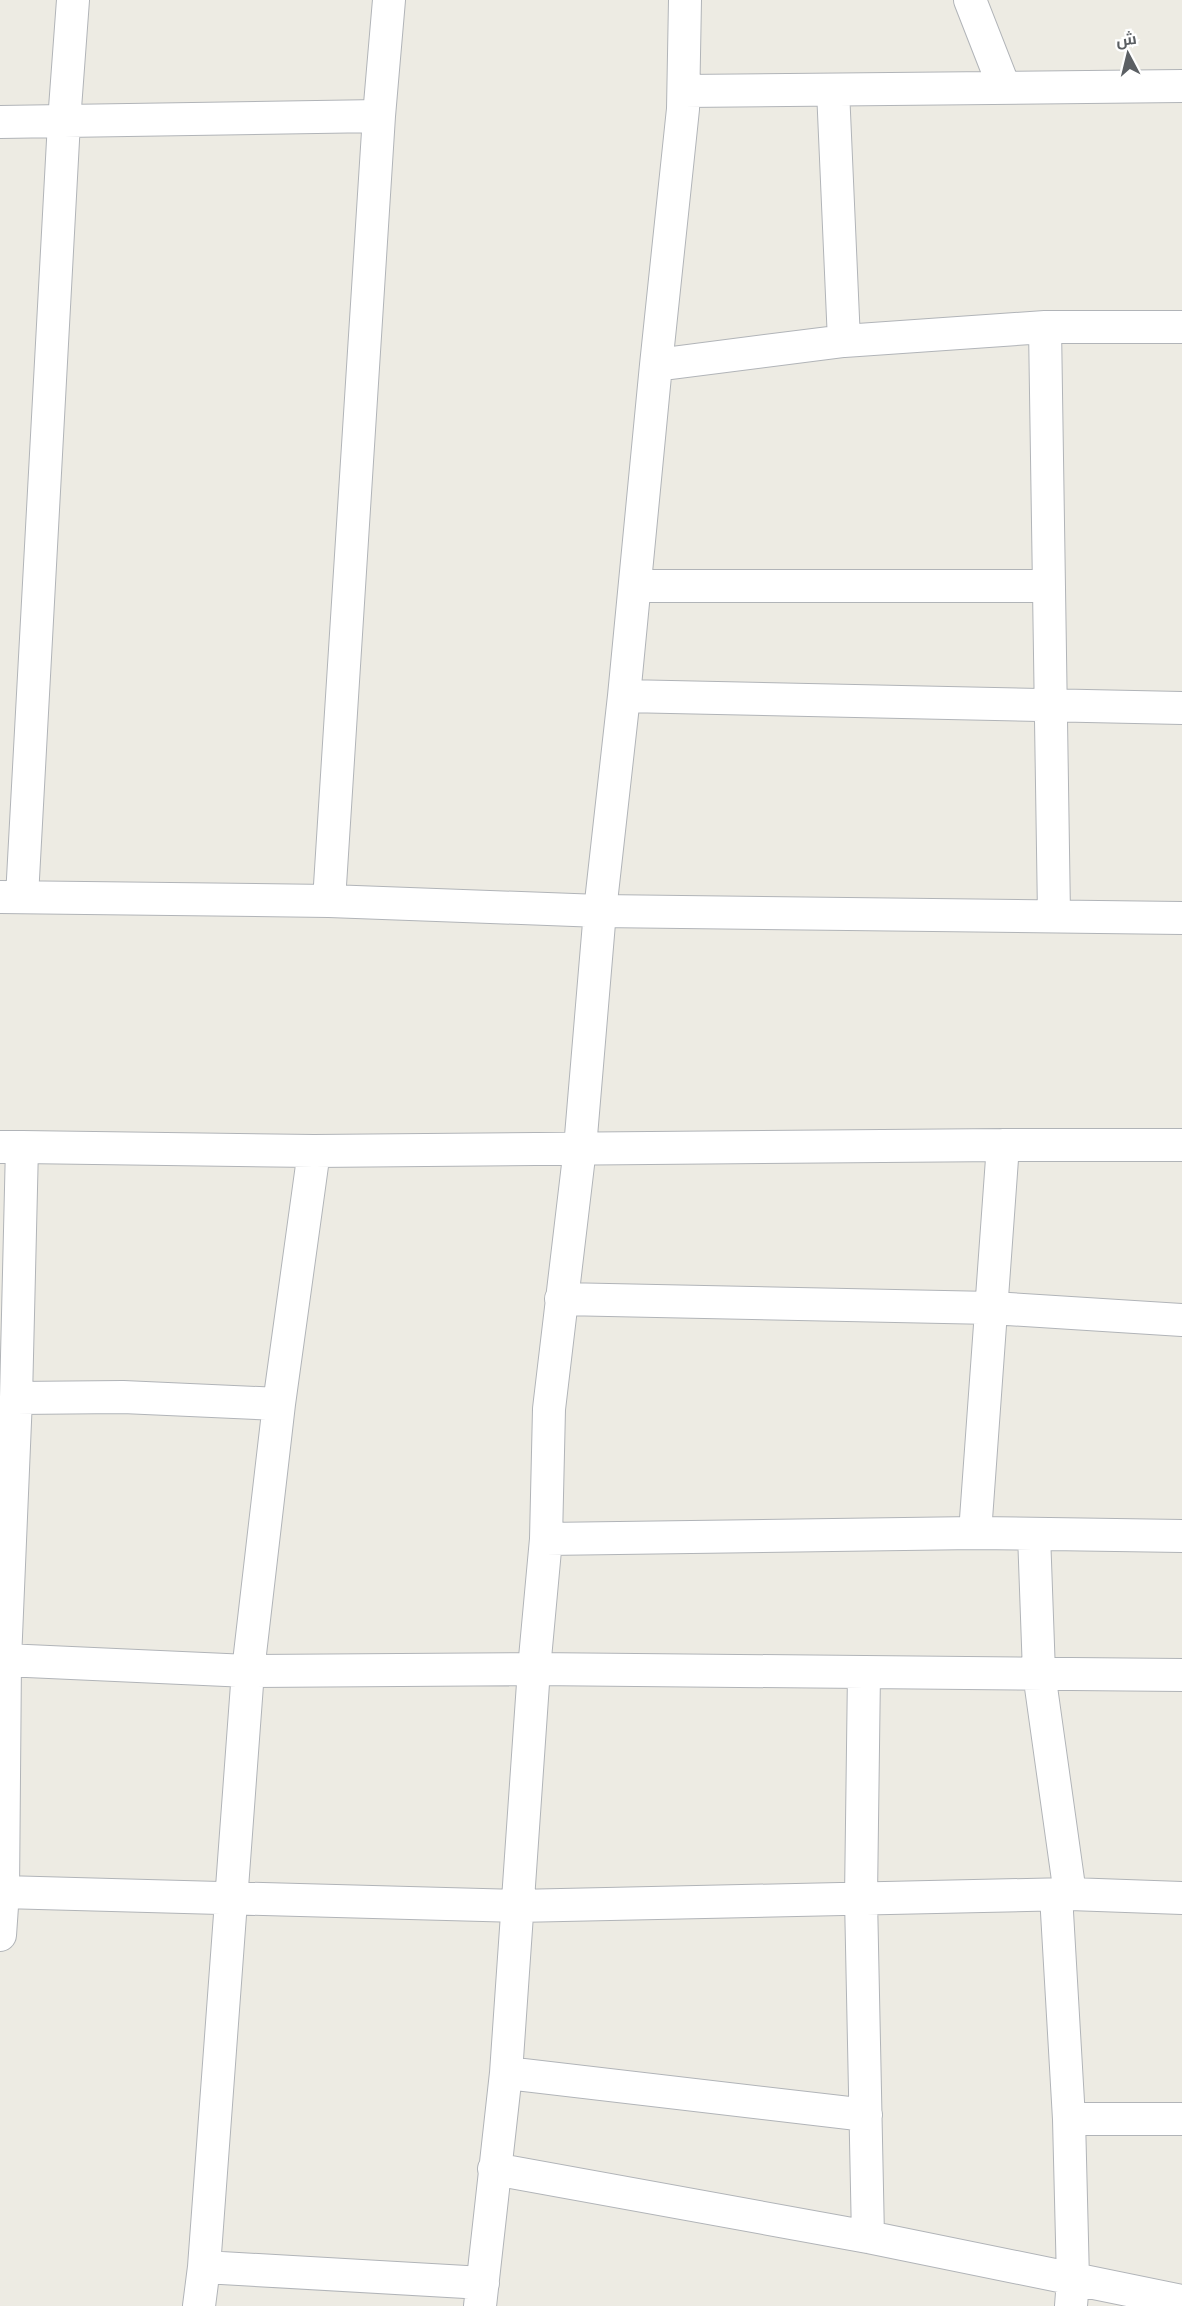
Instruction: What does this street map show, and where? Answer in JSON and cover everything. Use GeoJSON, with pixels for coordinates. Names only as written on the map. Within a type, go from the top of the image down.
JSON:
{"type":"FeatureCollection","features":[{"type":"Feature","properties":{"kind":"street"},"geometry":{"type":"LineString","coordinates":[[73,0],[11,897],[329,902],[600,911],[1182,918]]}},
{"type":"Feature","properties":{"kind":"street"},"geometry":{"type":"LineString","coordinates":[[329,902],[379,116],[389,0]]}},
{"type":"Feature","properties":{"kind":"street"},"geometry":{"type":"LineString","coordinates":[[204,2267],[481,2294],[506,2073],[516,1906],[546,1539],[549,1409],[580,1148],[600,911],[624,696],[684,91],[685,0]]}},
{"type":"Feature","properties":{"kind":"street"},"geometry":{"type":"LineString","coordinates":[[970,0],[1004,87]]}},
{"type":"Feature","properties":{"kind":"street"},"geometry":{"type":"LineString","coordinates":[[684,91],[1182,86]]}},
{"type":"Feature","properties":{"kind":"street"},"geometry":{"type":"LineString","coordinates":[[833,90],[844,341]]}},
{"type":"Feature","properties":{"kind":"street"},"geometry":{"type":"LineString","coordinates":[[0,122],[379,116]]}},
{"type":"Feature","properties":{"kind":"street"},"geometry":{"type":"LineString","coordinates":[[656,365],[844,341],[1045,327],[1182,327]]}},
{"type":"Feature","properties":{"kind":"street"},"geometry":{"type":"LineString","coordinates":[[1045,327],[1054,915]]}},
{"type":"Feature","properties":{"kind":"street"},"geometry":{"type":"LineString","coordinates":[[635,585],[1049,585]]}},
{"type":"Feature","properties":{"kind":"street"},"geometry":{"type":"LineString","coordinates":[[624,696],[1182,708]]}},
{"type":"Feature","properties":{"kind":"street"},"geometry":{"type":"LineString","coordinates":[[975,1533],[1003,1145]]}},
{"type":"Feature","properties":{"kind":"street"},"geometry":{"type":"LineString","coordinates":[[0,1935],[3,1892],[5,1660],[16,1398],[8,1346],[11,1147],[314,1151],[1182,1145]]}},
{"type":"Feature","properties":{"kind":"street"},"geometry":{"type":"LineString","coordinates":[[199,2306],[233,1899],[248,1671],[279,1404],[314,1151]]}},
{"type":"Feature","properties":{"kind":"street"},"geometry":{"type":"LineString","coordinates":[[561,1299],[992,1308],[1182,1320]]}},
{"type":"Feature","properties":{"kind":"street"},"geometry":{"type":"LineString","coordinates":[[16,1398],[123,1397],[279,1404]]}},
{"type":"Feature","properties":{"kind":"street"},"geometry":{"type":"LineString","coordinates":[[546,1539],[975,1533],[1182,1536]]}},
{"type":"Feature","properties":{"kind":"street"},"geometry":{"type":"LineString","coordinates":[[1034,1534],[1039,1673],[1063,1894],[1072,2293]]}},
{"type":"Feature","properties":{"kind":"street"},"geometry":{"type":"LineString","coordinates":[[5,1660],[248,1671],[534,1669],[1182,1675]]}},
{"type":"Feature","properties":{"kind":"street"},"geometry":{"type":"LineString","coordinates":[[864,1672],[861,1898],[868,2237]]}},
{"type":"Feature","properties":{"kind":"street"},"geometry":{"type":"LineString","coordinates":[[3,1892],[516,1906],[1063,1894],[1182,1899]]}},
{"type":"Feature","properties":{"kind":"street"},"geometry":{"type":"LineString","coordinates":[[506,2073],[866,2115]]}},
{"type":"Feature","properties":{"kind":"street"},"geometry":{"type":"LineString","coordinates":[[1069,2119],[1182,2119]]}},
{"type":"Feature","properties":{"kind":"street"},"geometry":{"type":"LineString","coordinates":[[494,2169],[868,2237],[1072,2293],[1182,2301]]}}]}
